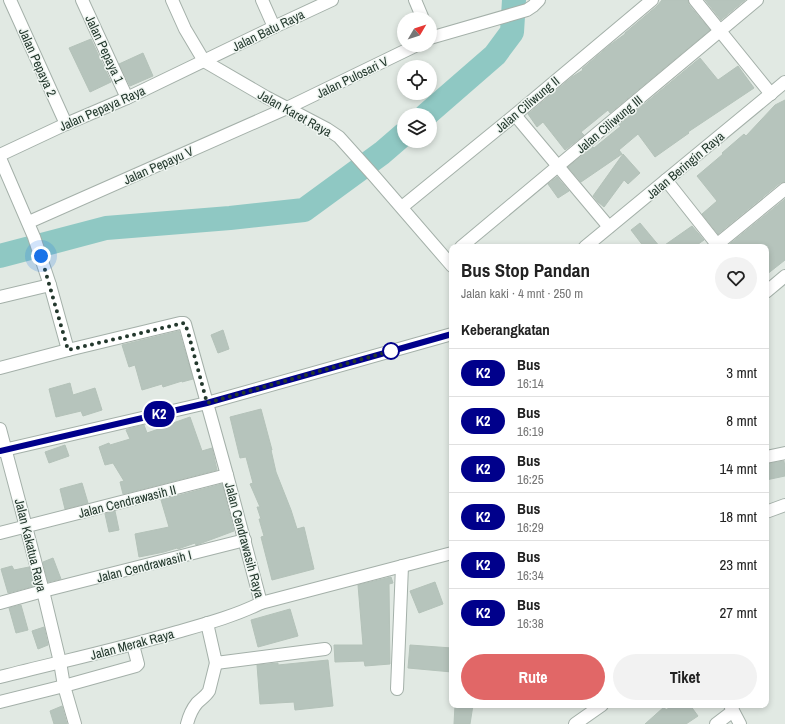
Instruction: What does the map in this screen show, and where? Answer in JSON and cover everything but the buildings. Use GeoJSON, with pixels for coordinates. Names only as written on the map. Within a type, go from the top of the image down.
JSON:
{"type":"FeatureCollection","features":[{"type":"Feature","properties":{"kind":"street","name":"Jalan Pepaya 2"},"geometry":{"type":"LineString","coordinates":[[10,0],[66,124]]}},
{"type":"Feature","properties":{"kind":"street","name":"Jalan Pepaya 1"},"geometry":{"type":"LineString","coordinates":[[82,0],[127,98]]}},
{"type":"Feature","properties":{"kind":"street"},"geometry":{"type":"LineString","coordinates":[[172,0],[188,34],[204,61]]}},
{"type":"Feature","properties":{"kind":"street"},"geometry":{"type":"LineString","coordinates":[[262,0],[274,27]]}},
{"type":"Feature","properties":{"kind":"street","name":"Jalan Batu Raya"},"geometry":{"type":"LineString","coordinates":[[204,61],[332,0]]}},
{"type":"Feature","properties":{"kind":"street"},"geometry":{"type":"LineString","coordinates":[[415,0],[420,12]]}},
{"type":"Feature","properties":{"kind":"street"},"geometry":{"type":"LineString","coordinates":[[437,35],[527,10],[539,0]]}},
{"type":"Feature","properties":{"kind":"street","name":"Jalan Ciliwung II"},"geometry":{"type":"LineString","coordinates":[[402,207],[515,115],[652,0]]}},
{"type":"Feature","properties":{"kind":"street"},"geometry":{"type":"LineString","coordinates":[[695,0],[771,94]]}},
{"type":"Feature","properties":{"kind":"street","name":"Jalan Ciliwung III"},"geometry":{"type":"LineString","coordinates":[[465,244],[757,0]]}},
{"type":"Feature","properties":{"kind":"street","name":"Jalan Pulosari V"},"geometry":{"type":"LineString","coordinates":[[288,108],[402,52]]}},
{"type":"Feature","properties":{"kind":"street","name":"Jalan Pepaya Raya"},"geometry":{"type":"LineString","coordinates":[[0,156],[204,61]]}},
{"type":"Feature","properties":{"kind":"street","name":"Jalan Karet Raya"},"geometry":{"type":"LineString","coordinates":[[204,61],[339,137],[449,259]]}},
{"type":"Feature","properties":{"kind":"street","name":"Jalan Beringin Raya"},"geometry":{"type":"LineString","coordinates":[[589,244],[785,82]]}},
{"type":"Feature","properties":{"kind":"street","name":"Jalan Pepayu V"},"geometry":{"type":"LineString","coordinates":[[28,222],[288,108]]}},
{"type":"Feature","properties":{"kind":"street"},"geometry":{"type":"LineString","coordinates":[[515,115],[609,227]]}},
{"type":"Feature","properties":{"kind":"street"},"geometry":{"type":"LineString","coordinates":[[0,156],[41,256],[68,350],[0,368]]}},
{"type":"Feature","properties":{"kind":"street"},"geometry":{"type":"LineString","coordinates":[[666,180],[715,244]]}},
{"type":"Feature","properties":{"kind":"street"},"geometry":{"type":"LineString","coordinates":[[719,244],[785,189]]}},
{"type":"Feature","properties":{"kind":"street"},"geometry":{"type":"LineString","coordinates":[[769,289],[785,276]]}},
{"type":"Feature","properties":{"kind":"street"},"geometry":{"type":"LineString","coordinates":[[0,297],[50,286]]}},
{"type":"Feature","properties":{"kind":"street","name":"Jalan Cendrawasih Raya"},"geometry":{"type":"LineString","coordinates":[[68,350],[185,324],[245,540],[261,604],[449,554]]}},
{"type":"Feature","properties":{"kind":"street"},"geometry":{"type":"LineString","coordinates":[[3,450],[207,403],[449,335]]}},
{"type":"Feature","properties":{"kind":"street","name":"Jalan Kakatua Raya"},"geometry":{"type":"LineString","coordinates":[[0,429],[3,450],[26,526],[75,724]]}},
{"type":"Feature","properties":{"kind":"street"},"geometry":{"type":"LineString","coordinates":[[769,456],[785,453]]}},
{"type":"Feature","properties":{"kind":"street","name":"Jalan Cendrawasih II"},"geometry":{"type":"LineString","coordinates":[[0,533],[227,475]]}},
{"type":"Feature","properties":{"kind":"street"},"geometry":{"type":"LineString","coordinates":[[769,511],[785,505]]}},
{"type":"Feature","properties":{"kind":"street","name":"Jalan Cendrawasih I"},"geometry":{"type":"LineString","coordinates":[[0,603],[245,540]]}},
{"type":"Feature","properties":{"kind":"street"},"geometry":{"type":"LineString","coordinates":[[397,689],[402,566]]}},
{"type":"Feature","properties":{"kind":"street","name":"Jalan Merak Raya"},"geometry":{"type":"LineString","coordinates":[[0,677],[62,674],[133,645],[207,623],[261,604]]}},
{"type":"Feature","properties":{"kind":"street"},"geometry":{"type":"LineString","coordinates":[[186,724],[194,707],[208,694],[216,663],[207,623]]}},
{"type":"Feature","properties":{"kind":"street"},"geometry":{"type":"LineString","coordinates":[[0,702],[62,674],[136,666],[138,664],[133,645]]}},
{"type":"Feature","properties":{"kind":"street"},"geometry":{"type":"LineString","coordinates":[[216,663],[325,649]]}},
{"type":"Feature","properties":{"kind":"street"},"geometry":{"type":"LineString","coordinates":[[575,724],[598,708]]}},
{"type":"Feature","properties":{"kind":"street"},"geometry":{"type":"LineString","coordinates":[[716,724],[731,708],[740,724]]}},
{"type":"Feature","properties":{"kind":"waterway"},"geometry":{"type":"LineString","coordinates":[[434,108],[495,55],[512,32],[514,0]]}},
{"type":"Feature","properties":{"kind":"waterway"},"geometry":{"type":"LineString","coordinates":[[0,256],[106,228],[230,218],[304,210],[382,153],[397,140]]}},
{"type":"Feature","properties":{"kind":"bus line","name":"K2"},"geometry":{"type":"LineString","coordinates":[[0,451],[207,403],[449,335]]}},
{"type":"Feature","properties":{"kind":"route"},"geometry":{"type":"LineString","coordinates":[[41,256],[68,350],[184,323],[188,332],[207,403],[391,351]]}}]}
